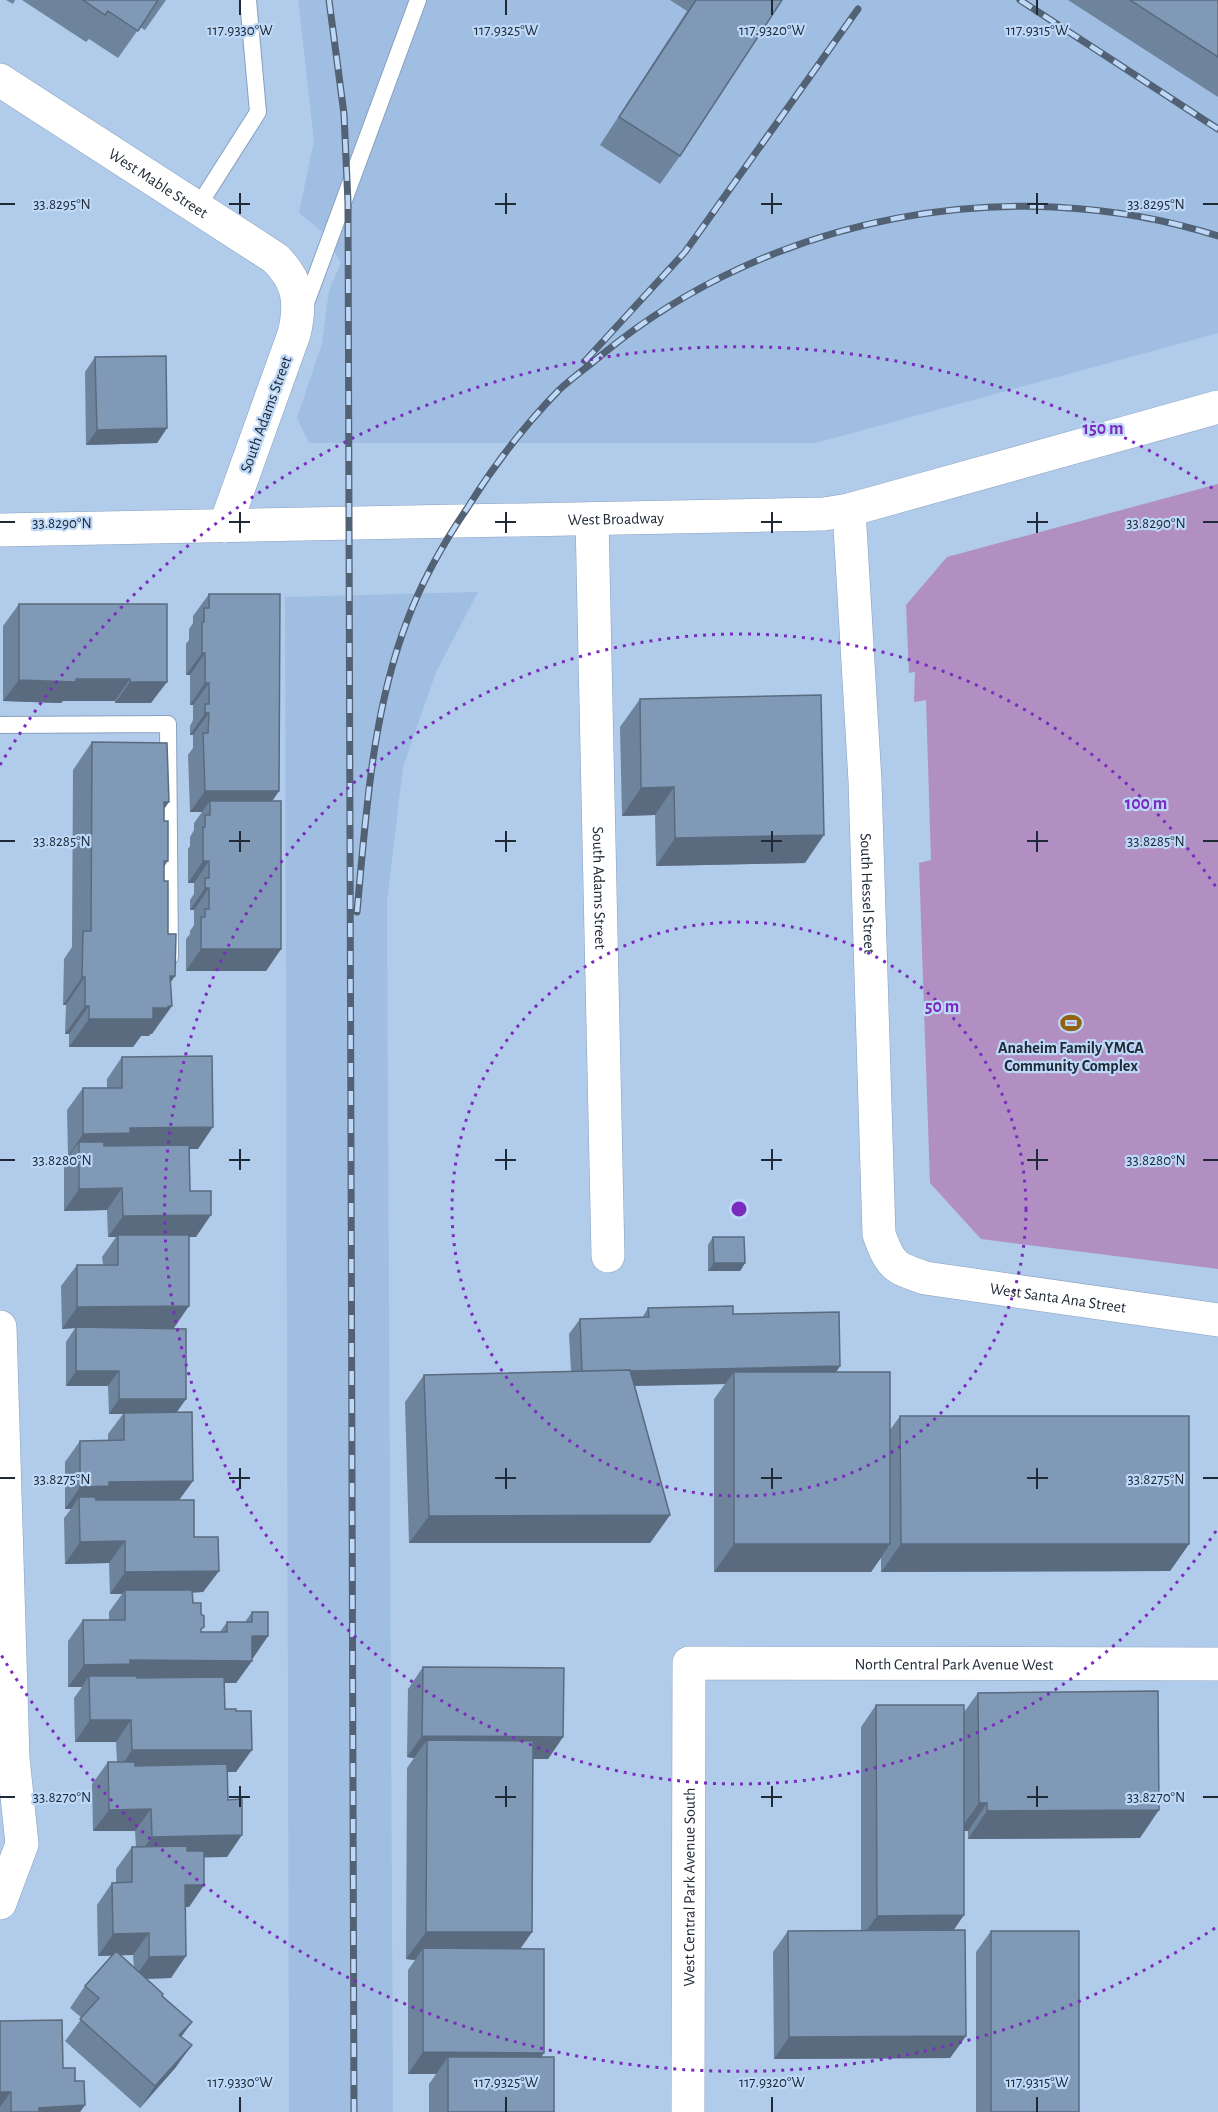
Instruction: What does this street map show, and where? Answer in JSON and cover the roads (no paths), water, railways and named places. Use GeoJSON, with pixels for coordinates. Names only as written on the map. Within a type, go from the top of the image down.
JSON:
{"type":"FeatureCollection","features":[{"type":"Feature","properties":{"kind":"street","name":"West Mable Street"},"geometry":{"type":"LineString","coordinates":[[0,80],[275,258],[288,270],[298,301]]}},
{"type":"Feature","properties":{"kind":"street","name":"South Adams Street"},"geometry":{"type":"LineString","coordinates":[[225,526],[294,334],[298,318],[298,301]]}},
{"type":"Feature","properties":{"kind":"street","name":"West Broadway"},"geometry":{"type":"LineString","coordinates":[[0,530],[824,514],[849,510],[1218,407]]}},
{"type":"Feature","properties":{"kind":"street","name":"South Hessel Street"},"geometry":{"type":"LineString","coordinates":[[849,510],[865,781],[879,1234],[886,1254],[900,1270]]}},
{"type":"Feature","properties":{"kind":"street","name":"South Adams Street"},"geometry":{"type":"LineString","coordinates":[[592,519],[608,1256]]}},
{"type":"Feature","properties":{"kind":"street","name":"West Santa Ana Street"},"geometry":{"type":"LineString","coordinates":[[900,1270],[925,1278],[1218,1320]]}},
{"type":"Feature","properties":{"kind":"street"},"geometry":{"type":"LineString","coordinates":[[0,1327],[12,1758],[22,1844],[0,1903]]}},
{"type":"Feature","properties":{"kind":"street","name":"North Central Park Avenue West"},"geometry":{"type":"LineString","coordinates":[[688,1663],[1218,1664]]}},
{"type":"Feature","properties":{"kind":"street","name":"West Central Park Avenue South"},"geometry":{"type":"LineString","coordinates":[[688,1663],[688,2112]]}},
{"type":"Feature","properties":{"kind":"lane"},"geometry":{"type":"LineString","coordinates":[[196,207],[258,112],[248,0]]}},
{"type":"Feature","properties":{"kind":"lane"},"geometry":{"type":"LineString","coordinates":[[294,334],[418,0]]}},
{"type":"Feature","properties":{"kind":"lane"},"geometry":{"type":"LineString","coordinates":[[0,725],[168,724],[170,972]]}},
{"type":"Feature","properties":{"kind":"railway"},"geometry":{"type":"LineString","coordinates":[[329,0],[344,114],[348,203],[354,2112]]}},
{"type":"Feature","properties":{"kind":"railway"},"geometry":{"type":"LineString","coordinates":[[1020,0],[1218,129]]}},
{"type":"Feature","properties":{"kind":"railway"},"geometry":{"type":"LineString","coordinates":[[585,361],[685,252],[858,9]]}},
{"type":"Feature","properties":{"kind":"railway"},"geometry":{"type":"LineString","coordinates":[[357,912],[372,764],[378,728],[395,656],[419,591],[450,534],[510,446],[559,390],[604,353],[670,306],[741,268],[817,238],[896,218],[977,208],[1058,207],[1139,216],[1218,236]]}},
{"type":"Feature","properties":{"kind":"place","name":"Anaheim Family YMCA Community Complex"},"geometry":{"type":"Point","coordinates":[1071,1023]}}]}
